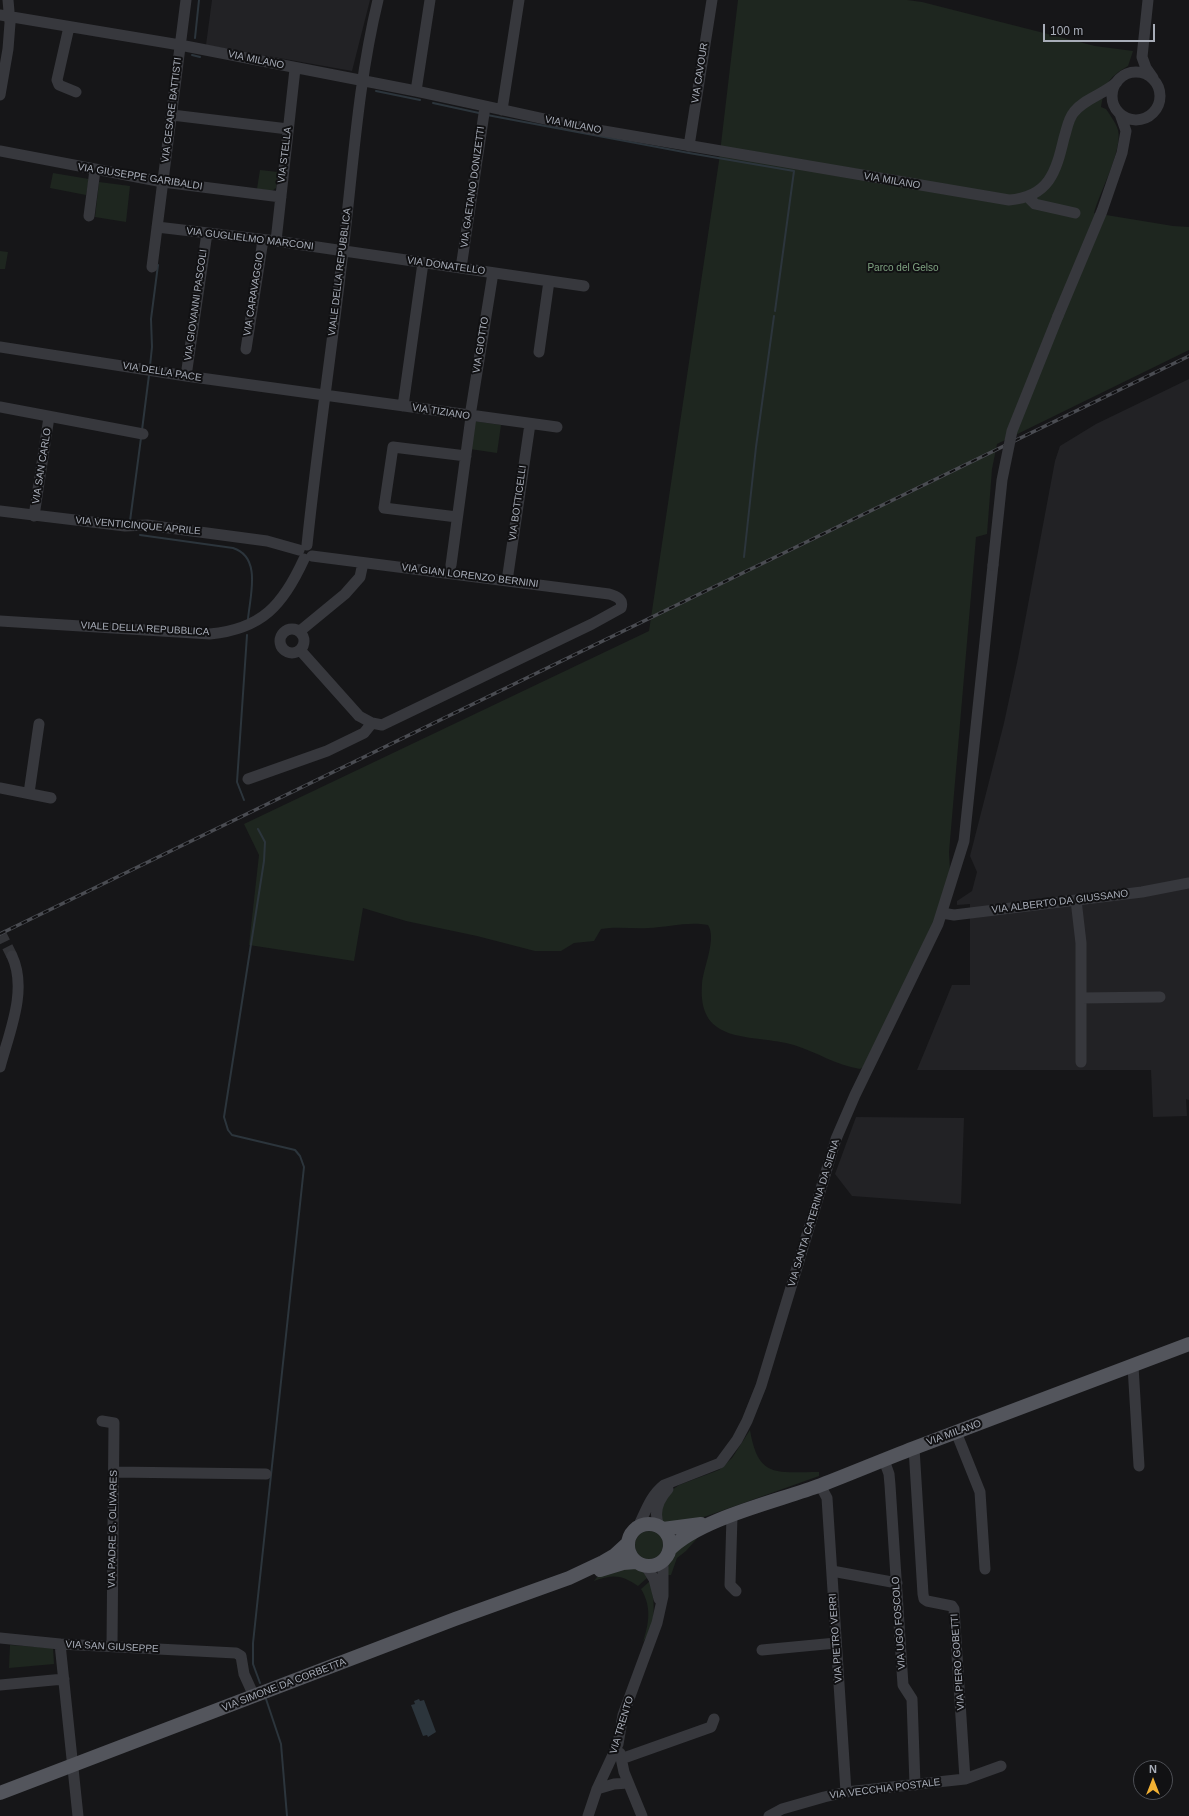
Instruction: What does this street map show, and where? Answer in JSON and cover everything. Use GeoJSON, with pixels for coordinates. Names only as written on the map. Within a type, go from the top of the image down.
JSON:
{"type":"FeatureCollection","features":[{"type":"Feature","properties":{"kind":"main road","name":"VIA MILANO"},"geometry":{"type":"LineString","coordinates":[[726,1518],[820,1486],[914,1448],[1189,1344]]}},
{"type":"Feature","properties":{"kind":"main road"},"geometry":{"type":"LineString","coordinates":[[726,1518],[678,1541],[657,1565],[641,1564],[629,1553],[627,1544],[630,1535],[638,1526],[650,1524],[661,1528],[726,1518]]}},
{"type":"Feature","properties":{"kind":"main road"},"geometry":{"type":"LineString","coordinates":[[661,1528],[669,1538],[666,1556]]}},
{"type":"Feature","properties":{"kind":"main road","name":"VIA SIMONE DA CORBETTA"},"geometry":{"type":"LineString","coordinates":[[569,1578],[604,1562],[615,1555],[627,1544]]}},
{"type":"Feature","properties":{"kind":"main road","name":"VIA SIMONE DA CORBETTA"},"geometry":{"type":"LineString","coordinates":[[0,1793],[485,1607],[569,1578],[623,1563],[641,1564]]}},
{"type":"Feature","properties":{"kind":"street"},"geometry":{"type":"LineString","coordinates":[[1,89],[8,49],[10,23],[4,16],[8,0]]}},
{"type":"Feature","properties":{"kind":"street","name":"VIA CESARE BATTISTI"},"geometry":{"type":"LineString","coordinates":[[152,267],[161,228],[175,115],[180,45],[186,0]]}},
{"type":"Feature","properties":{"kind":"street","name":"VIALE DELLA REPUBBLICA"},"geometry":{"type":"LineString","coordinates":[[0,621],[203,633],[225,632],[246,626],[263,617],[272,611],[289,590],[306,552],[363,82],[378,0]]}},
{"type":"Feature","properties":{"kind":"street"},"geometry":{"type":"LineString","coordinates":[[416,92],[430,0]]}},
{"type":"Feature","properties":{"kind":"street"},"geometry":{"type":"LineString","coordinates":[[502,110],[519,0]]}},
{"type":"Feature","properties":{"kind":"street","name":"VIA CAVOUR"},"geometry":{"type":"LineString","coordinates":[[689,146],[712,0]]}},
{"type":"Feature","properties":{"kind":"street"},"geometry":{"type":"LineString","coordinates":[[1125,142],[1132,129],[1153,114],[1158,108],[1160,100],[1158,85],[1152,78],[1143,62],[1142,51],[1148,0]]}},
{"type":"Feature","properties":{"kind":"street","name":"VIA MILANO"},"geometry":{"type":"LineString","coordinates":[[4,16],[180,45],[416,92],[586,128],[993,199],[1023,199],[1043,187],[1050,180],[1056,170],[1071,118],[1074,112],[1083,104]]}},
{"type":"Feature","properties":{"kind":"street"},"geometry":{"type":"LineString","coordinates":[[69,27],[57,80],[59,85],[76,92]]}},
{"type":"Feature","properties":{"kind":"street"},"geometry":{"type":"LineString","coordinates":[[1083,104],[1107,90],[1126,75],[1137,63],[1142,51]]}},
{"type":"Feature","properties":{"kind":"street","name":"VIA STELLA"},"geometry":{"type":"LineString","coordinates":[[276,241],[295,68]]}},
{"type":"Feature","properties":{"kind":"street"},"geometry":{"type":"LineString","coordinates":[[1126,75],[1140,72],[1152,78]]}},
{"type":"Feature","properties":{"kind":"street"},"geometry":{"type":"LineString","coordinates":[[942,913],[964,841],[1003,474],[1012,431],[1102,211],[1117,170],[1125,142],[1126,131],[1112,97],[1113,89],[1117,82]]}},
{"type":"Feature","properties":{"kind":"street"},"geometry":{"type":"LineString","coordinates":[[1083,104],[1100,101],[1111,105],[1119,113],[1132,120],[1146,118]]}},
{"type":"Feature","properties":{"kind":"street","name":"VIA GAETANO DONIZETTI"},"geometry":{"type":"LineString","coordinates":[[461,268],[485,107]]}},
{"type":"Feature","properties":{"kind":"street"},"geometry":{"type":"LineString","coordinates":[[175,115],[288,129]]}},
{"type":"Feature","properties":{"kind":"street","name":"VIA GIUSEPPE GARIBALDI"},"geometry":{"type":"LineString","coordinates":[[0,151],[95,170],[166,182],[280,197]]}},
{"type":"Feature","properties":{"kind":"street"},"geometry":{"type":"LineString","coordinates":[[89,216],[95,170]]}},
{"type":"Feature","properties":{"kind":"street"},"geometry":{"type":"LineString","coordinates":[[1028,197],[1035,204],[1075,213]]}},
{"type":"Feature","properties":{"kind":"street","name":"VIA GUGLIELMO MARCONI"},"geometry":{"type":"LineString","coordinates":[[161,228],[276,241],[343,252]]}},
{"type":"Feature","properties":{"kind":"street","name":"VIA GIOVANNI PASCOLI"},"geometry":{"type":"LineString","coordinates":[[186,376],[206,233]]}},
{"type":"Feature","properties":{"kind":"street","name":"VIA CARAVAGGIO"},"geometry":{"type":"LineString","coordinates":[[246,349],[263,240]]}},
{"type":"Feature","properties":{"kind":"street","name":"VIA DONATELLO"},"geometry":{"type":"LineString","coordinates":[[343,252],[584,286]]}},
{"type":"Feature","properties":{"kind":"street"},"geometry":{"type":"LineString","coordinates":[[403,406],[423,263]]}},
{"type":"Feature","properties":{"kind":"street","name":"VIA GIOTTO"},"geometry":{"type":"LineString","coordinates":[[451,565],[470,416],[493,273]]}},
{"type":"Feature","properties":{"kind":"street"},"geometry":{"type":"LineString","coordinates":[[539,352],[549,281]]}},
{"type":"Feature","properties":{"kind":"street","name":"VIA DELLA PACE"},"geometry":{"type":"LineString","coordinates":[[0,347],[186,376],[325,395]]}},
{"type":"Feature","properties":{"kind":"street","name":"VIA TIZIANO"},"geometry":{"type":"LineString","coordinates":[[325,395],[557,427]]}},
{"type":"Feature","properties":{"kind":"street"},"geometry":{"type":"LineString","coordinates":[[0,407],[141,434]]}},
{"type":"Feature","properties":{"kind":"street","name":"VIA SAN CARLO"},"geometry":{"type":"LineString","coordinates":[[34,516],[49,417]]}},
{"type":"Feature","properties":{"kind":"street","name":"VIA BOTTICELLI"},"geometry":{"type":"LineString","coordinates":[[507,581],[530,424]]}},
{"type":"Feature","properties":{"kind":"street"},"geometry":{"type":"LineString","coordinates":[[458,517],[384,508],[394,448],[466,456]]}},
{"type":"Feature","properties":{"kind":"street","name":"VIA VENTICINQUE APRILE"},"geometry":{"type":"LineString","coordinates":[[0,511],[125,526],[148,525],[267,541],[306,552]]}},
{"type":"Feature","properties":{"kind":"street","name":"VIA GIAN LORENZO BERNINI"},"geometry":{"type":"LineString","coordinates":[[306,552],[363,563],[609,594],[616,596],[622,605],[621,608],[592,624],[382,725],[372,723]]}},
{"type":"Feature","properties":{"kind":"street"},"geometry":{"type":"LineString","coordinates":[[300,631],[345,594],[360,577],[363,563]]}},
{"type":"Feature","properties":{"kind":"street"},"geometry":{"type":"LineString","coordinates":[[288,629],[297,629],[300,631],[305,641],[300,650],[296,652],[288,652],[281,647],[281,634],[288,629]]}},
{"type":"Feature","properties":{"kind":"street"},"geometry":{"type":"LineString","coordinates":[[248,779],[326,751],[364,733],[372,723],[359,716],[300,650]]}},
{"type":"Feature","properties":{"kind":"street"},"geometry":{"type":"LineString","coordinates":[[29,793],[39,724]]}},
{"type":"Feature","properties":{"kind":"street"},"geometry":{"type":"LineString","coordinates":[[0,788],[51,798]]}},
{"type":"Feature","properties":{"kind":"street","name":"VIA ALBERTO DA GIUSSANO"},"geometry":{"type":"LineString","coordinates":[[942,913],[954,916],[1142,892],[1189,883]]}},
{"type":"Feature","properties":{"kind":"street"},"geometry":{"type":"LineString","coordinates":[[1076,900],[1081,943],[1081,1062]]}},
{"type":"Feature","properties":{"kind":"street","name":"VIA SANTA CATERINA DA SIENA"},"geometry":{"type":"LineString","coordinates":[[638,1526],[656,1491],[676,1480],[720,1462],[737,1440],[747,1421],[760,1386],[836,1139],[855,1095],[942,913]]}},
{"type":"Feature","properties":{"kind":"street"},"geometry":{"type":"LineString","coordinates":[[0,1067],[18,998],[18,974],[12,956]]}},
{"type":"Feature","properties":{"kind":"street"},"geometry":{"type":"LineString","coordinates":[[1081,998],[1160,997]]}},
{"type":"Feature","properties":{"kind":"street"},"geometry":{"type":"LineString","coordinates":[[1133,1366],[1139,1466]]}},
{"type":"Feature","properties":{"kind":"street","name":"VIA PADRE G. OLIVARES"},"geometry":{"type":"LineString","coordinates":[[102,1421],[114,1423],[112,1646]]}},
{"type":"Feature","properties":{"kind":"street"},"geometry":{"type":"LineString","coordinates":[[956,1432],[980,1492],[985,1569]]}},
{"type":"Feature","properties":{"kind":"street","name":"VIA PIERO GOBETTI"},"geometry":{"type":"LineString","coordinates":[[914,1448],[924,1599],[927,1601],[947,1604],[954,1609],[965,1779]]}},
{"type":"Feature","properties":{"kind":"street","name":"VIA UGO FOSCOLO"},"geometry":{"type":"LineString","coordinates":[[884,1460],[889,1474],[903,1685],[912,1699],[915,1785]]}},
{"type":"Feature","properties":{"kind":"street"},"geometry":{"type":"LineString","coordinates":[[114,1472],[266,1474]]}},
{"type":"Feature","properties":{"kind":"street","name":"VIA SANTA CATERINA DA SIENA"},"geometry":{"type":"LineString","coordinates":[[661,1528],[656,1516],[658,1503],[662,1495],[676,1480]]}},
{"type":"Feature","properties":{"kind":"street","name":"VIA PIETRO VERRI"},"geometry":{"type":"LineString","coordinates":[[820,1486],[827,1498],[846,1792]]}},
{"type":"Feature","properties":{"kind":"street"},"geometry":{"type":"LineString","coordinates":[[726,1518],[730,1585],[736,1591]]}},
{"type":"Feature","properties":{"kind":"street","name":"VIA TRENTO"},"geometry":{"type":"LineString","coordinates":[[588,1816],[596,1789],[606,1773],[618,1744],[623,1715],[650,1642],[660,1609],[663,1596],[666,1556]]}},
{"type":"Feature","properties":{"kind":"street","name":"VIA TRENTO"},"geometry":{"type":"LineString","coordinates":[[641,1564],[654,1579],[660,1609]]}},
{"type":"Feature","properties":{"kind":"street"},"geometry":{"type":"LineString","coordinates":[[832,1571],[897,1583]]}},
{"type":"Feature","properties":{"kind":"street"},"geometry":{"type":"LineString","coordinates":[[0,1638],[60,1644]]}},
{"type":"Feature","properties":{"kind":"street"},"geometry":{"type":"LineString","coordinates":[[762,1650],[836,1643]]}},
{"type":"Feature","properties":{"kind":"street","name":"VIA SAN GIUSEPPE"},"geometry":{"type":"LineString","coordinates":[[78,1816],[60,1644],[236,1652],[241,1656],[244,1674],[254,1696]]}},
{"type":"Feature","properties":{"kind":"street"},"geometry":{"type":"LineString","coordinates":[[0,1685],[64,1679]]}},
{"type":"Feature","properties":{"kind":"street"},"geometry":{"type":"LineString","coordinates":[[621,1759],[711,1727],[714,1719]]}},
{"type":"Feature","properties":{"kind":"street"},"geometry":{"type":"LineString","coordinates":[[618,1744],[624,1772],[642,1816]]}},
{"type":"Feature","properties":{"kind":"street","name":"VIA VECCHIA POSTALE"},"geometry":{"type":"LineString","coordinates":[[769,1816],[782,1809],[797,1804],[846,1792],[965,1779],[1001,1766]]}},
{"type":"Feature","properties":{"kind":"street"},"geometry":{"type":"LineString","coordinates":[[606,1773],[624,1772]]}},
{"type":"Feature","properties":{"kind":"street"},"geometry":{"type":"LineString","coordinates":[[596,1789],[614,1784],[628,1783]]}},
{"type":"Feature","properties":{"kind":"shaded area"},"geometry":{"type":"Polygon","coordinates":[[[212,0],[370,0],[352,71],[206,45],[212,0]]]}},
{"type":"Feature","properties":{"kind":"shaded area"},"geometry":{"type":"Polygon","coordinates":[[[1189,379],[1189,1100],[1186,1099],[1187,1116],[1153,1117],[1151,1070],[917,1070],[952,985],[970,985],[970,904],[957,905],[957,901],[972,891],[977,872],[970,856],[1004,723],[1018,658],[1055,461],[1060,446],[1096,424],[1189,379]]]}},
{"type":"Feature","properties":{"kind":"shaded area"},"geometry":{"type":"Polygon","coordinates":[[[856,1117],[964,1118],[961,1204],[852,1196],[835,1174],[856,1117]]]}},
{"type":"Feature","properties":{"kind":"shaded area"},"geometry":{"type":"Polygon","coordinates":[[[419,1699],[420,1701],[424,1700],[436,1732],[428,1737],[427,1735],[423,1736],[411,1705],[415,1704],[414,1701],[419,1699]]]}},
{"type":"Feature","properties":{"kind":"green space","name":"Parco del Gelso"},"geometry":{"type":"Polygon","coordinates":[[[738,0],[907,0],[922,2],[1095,46],[1133,51],[1128,66],[1111,78],[1104,93],[1101,107],[1106,109],[1114,122],[1118,130],[1119,138],[1110,172],[1094,213],[1173,226],[1189,227],[1189,350],[997,444],[992,469],[987,534],[976,537],[949,852],[950,871],[933,927],[863,1067],[860,1069],[842,1065],[794,1045],[731,1034],[718,1028],[708,1018],[703,1004],[702,984],[711,938],[708,925],[693,924],[648,928],[601,929],[594,941],[574,943],[561,951],[535,951],[477,936],[406,921],[363,908],[354,961],[249,945],[259,855],[244,824],[649,631],[719,161],[738,0]]]}},
{"type":"Feature","properties":{"kind":"green space"},"geometry":{"type":"Polygon","coordinates":[[[260,170],[278,172],[276,188],[272,191],[257,189],[260,170]]]}},
{"type":"Feature","properties":{"kind":"green space"},"geometry":{"type":"Polygon","coordinates":[[[53,173],[89,179],[86,195],[50,188],[53,173]]]}},
{"type":"Feature","properties":{"kind":"green space"},"geometry":{"type":"Polygon","coordinates":[[[99,182],[130,186],[126,222],[95,217],[99,182]]]}},
{"type":"Feature","properties":{"kind":"green space"},"geometry":{"type":"Polygon","coordinates":[[[0,251],[8,252],[5,269],[0,269],[0,251]]]}},
{"type":"Feature","properties":{"kind":"green space"},"geometry":{"type":"Polygon","coordinates":[[[474,421],[501,425],[497,453],[470,449],[474,421]]]}},
{"type":"Feature","properties":{"kind":"green space"},"geometry":{"type":"Polygon","coordinates":[[[750,1430],[758,1457],[764,1465],[781,1472],[819,1472],[819,1476],[707,1516],[673,1525],[663,1523],[661,1519],[662,1506],[672,1490],[679,1485],[719,1470],[732,1458],[750,1430]]]}},
{"type":"Feature","properties":{"kind":"green space"},"geometry":{"type":"Polygon","coordinates":[[[649,1531],[659,1535],[663,1545],[659,1555],[649,1559],[639,1555],[635,1545],[639,1535],[649,1531]]]}},
{"type":"Feature","properties":{"kind":"green space"},"geometry":{"type":"Polygon","coordinates":[[[700,1535],[686,1551],[677,1558],[671,1575],[667,1575],[668,1567],[673,1556],[682,1547],[700,1535]]]}},
{"type":"Feature","properties":{"kind":"green space"},"geometry":{"type":"Polygon","coordinates":[[[623,1568],[637,1568],[650,1577],[638,1586],[617,1577],[607,1577],[594,1581],[597,1577],[623,1568]]]}},
{"type":"Feature","properties":{"kind":"green space"},"geometry":{"type":"Polygon","coordinates":[[[650,1581],[654,1613],[651,1628],[643,1642],[648,1622],[648,1609],[647,1602],[641,1589],[650,1581]]]}},
{"type":"Feature","properties":{"kind":"green space"},"geometry":{"type":"Polygon","coordinates":[[[10,1645],[53,1648],[54,1664],[9,1668],[10,1645]]]}},
{"type":"Feature","properties":{"kind":"waterway"},"geometry":{"type":"LineString","coordinates":[[195,38],[199,0]]}},
{"type":"Feature","properties":{"kind":"waterway"},"geometry":{"type":"LineString","coordinates":[[192,55],[200,57]]}},
{"type":"Feature","properties":{"kind":"waterway"},"geometry":{"type":"LineString","coordinates":[[376,91],[420,100]]}},
{"type":"Feature","properties":{"kind":"waterway"},"geometry":{"type":"LineString","coordinates":[[433,103],[479,113]]}},
{"type":"Feature","properties":{"kind":"waterway"},"geometry":{"type":"LineString","coordinates":[[487,115],[794,171],[775,311]]}},
{"type":"Feature","properties":{"kind":"waterway"},"geometry":{"type":"LineString","coordinates":[[150,366],[152,347],[151,319],[158,265]]}},
{"type":"Feature","properties":{"kind":"waterway"},"geometry":{"type":"LineString","coordinates":[[744,557],[756,447],[774,316]]}},
{"type":"Feature","properties":{"kind":"waterway"},"geometry":{"type":"LineString","coordinates":[[142,430],[149,375]]}},
{"type":"Feature","properties":{"kind":"waterway"},"geometry":{"type":"LineString","coordinates":[[130,521],[141,438]]}},
{"type":"Feature","properties":{"kind":"waterway"},"geometry":{"type":"LineString","coordinates":[[140,535],[233,548],[242,553],[248,560],[252,578],[248,619]]}},
{"type":"Feature","properties":{"kind":"waterway"},"geometry":{"type":"LineString","coordinates":[[244,800],[237,782],[247,635]]}},
{"type":"Feature","properties":{"kind":"waterway"},"geometry":{"type":"LineString","coordinates":[[258,829],[265,842],[264,861],[224,1117],[228,1130],[232,1135],[295,1150],[300,1156],[304,1167],[253,1643],[253,1664],[260,1683]]}},
{"type":"Feature","properties":{"kind":"waterway"},"geometry":{"type":"LineString","coordinates":[[266,1699],[281,1744],[287,1816]]}},
{"type":"Feature","properties":{"kind":"tunnel"},"geometry":{"type":"LineString","coordinates":[[0,932],[12,956]]}},
{"type":"Feature","properties":{"kind":"railway"},"geometry":{"type":"LineString","coordinates":[[0,934],[1189,356]]}}]}
